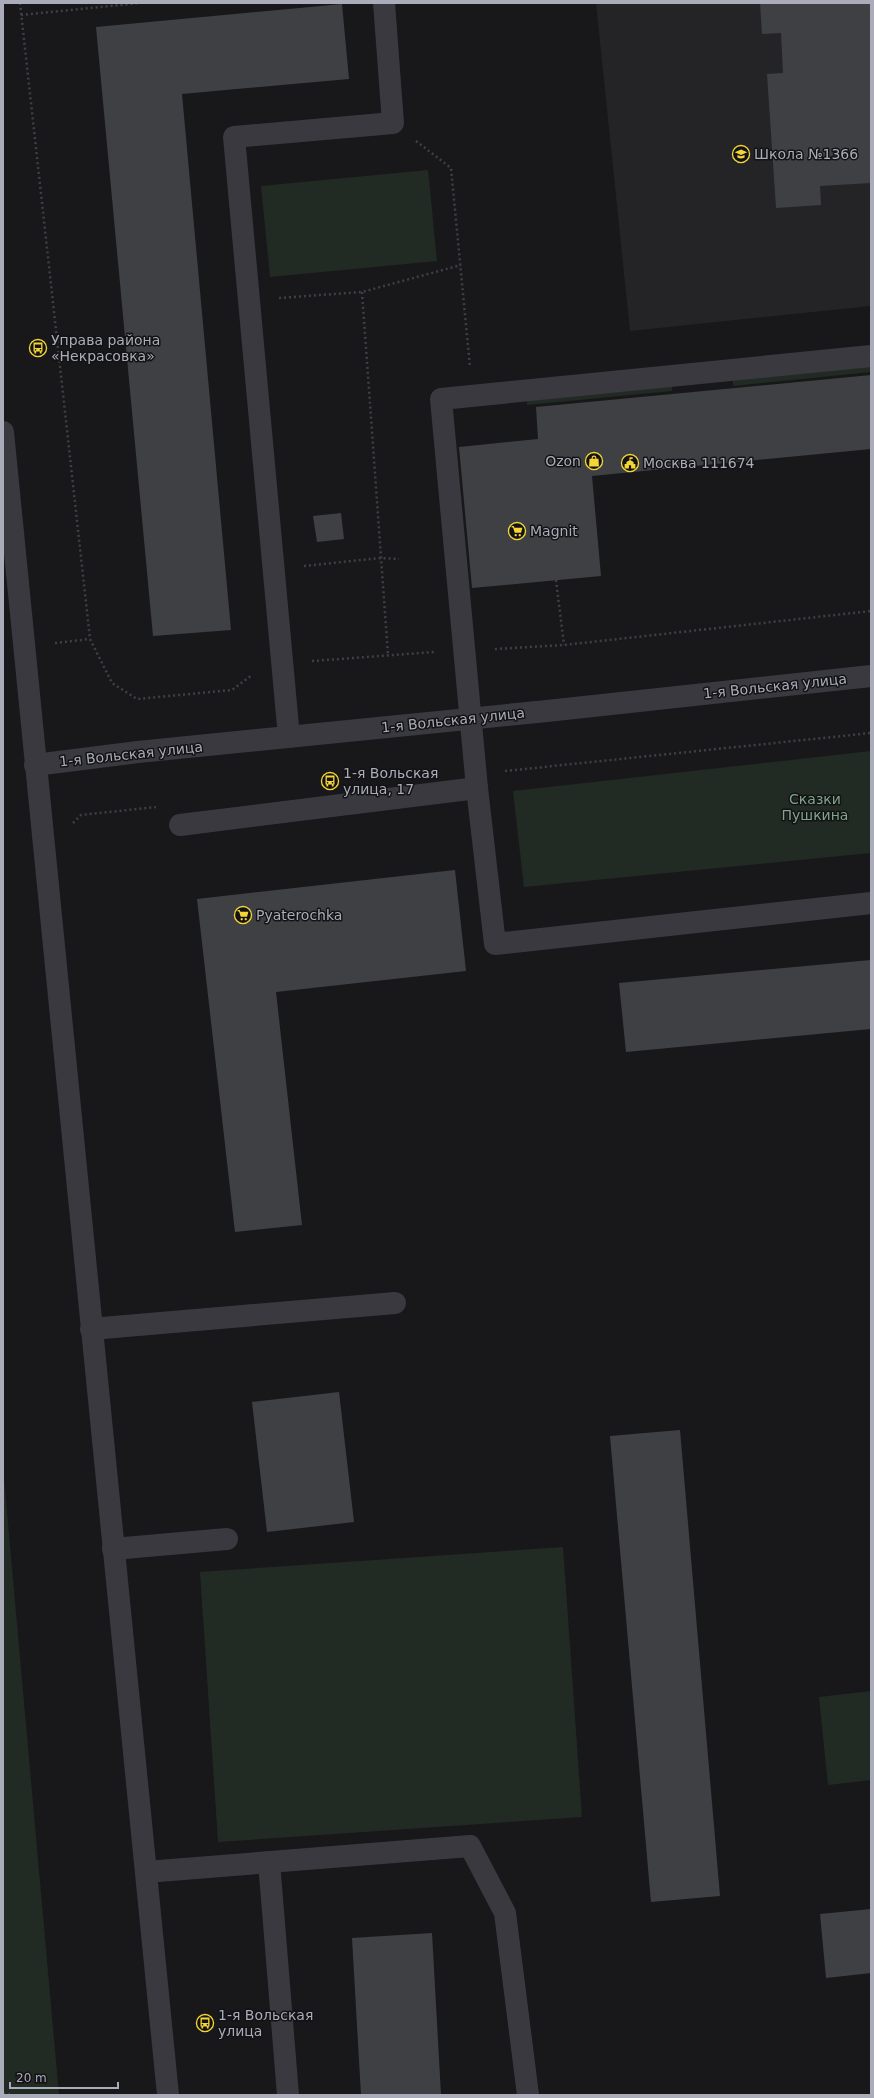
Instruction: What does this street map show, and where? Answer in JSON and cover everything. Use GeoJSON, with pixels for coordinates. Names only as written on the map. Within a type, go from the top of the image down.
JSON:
{"type":"FeatureCollection","features":[{"type":"Feature","properties":{"kind":"street"},"geometry":{"type":"LineString","coordinates":[[289,737],[234,137],[393,123],[384,3]]}},
{"type":"Feature","properties":{"kind":"street"},"geometry":{"type":"LineString","coordinates":[[871,356],[441,399],[470,718],[495,944],[871,903]]}},
{"type":"Feature","properties":{"kind":"street"},"geometry":{"type":"LineString","coordinates":[[3,432],[168,2095]]}},
{"type":"Feature","properties":{"kind":"street","name":"1-я Вольская улица"},"geometry":{"type":"LineString","coordinates":[[35,765],[871,676]]}},
{"type":"Feature","properties":{"kind":"street"},"geometry":{"type":"LineString","coordinates":[[180,825],[477,781]]}},
{"type":"Feature","properties":{"kind":"street"},"geometry":{"type":"LineString","coordinates":[[91,1329],[395,1303]]}},
{"type":"Feature","properties":{"kind":"street"},"geometry":{"type":"LineString","coordinates":[[113,1549],[227,1539]]}},
{"type":"Feature","properties":{"kind":"street"},"geometry":{"type":"LineString","coordinates":[[146,1872],[470,1846],[505,1913],[528,2095]]}},
{"type":"Feature","properties":{"kind":"street"},"geometry":{"type":"LineString","coordinates":[[268,1862],[288,2095]]}},
{"type":"Feature","properties":{"kind":"path"},"geometry":{"type":"LineString","coordinates":[[20,3],[90,639],[112,683],[137,699],[232,690],[265,665],[388,655],[564,644],[871,610]]}},
{"type":"Feature","properties":{"kind":"path"},"geometry":{"type":"LineString","coordinates":[[21,15],[140,3]]}},
{"type":"Feature","properties":{"kind":"path"},"geometry":{"type":"LineString","coordinates":[[393,123],[451,168],[473,396]]}},
{"type":"Feature","properties":{"kind":"path"},"geometry":{"type":"LineString","coordinates":[[249,300],[362,292],[461,265]]}},
{"type":"Feature","properties":{"kind":"path"},"geometry":{"type":"LineString","coordinates":[[362,292],[388,655]]}},
{"type":"Feature","properties":{"kind":"path"},"geometry":{"type":"LineString","coordinates":[[274,569],[380,558],[399,559]]}},
{"type":"Feature","properties":{"kind":"path"},"geometry":{"type":"LineString","coordinates":[[556,580],[564,644]]}},
{"type":"Feature","properties":{"kind":"path"},"geometry":{"type":"LineString","coordinates":[[477,781],[871,733]]}},
{"type":"Feature","properties":{"kind":"path"},"geometry":{"type":"LineString","coordinates":[[145,808],[161,807]]}},
{"type":"Feature","properties":{"kind":"path"},"geometry":{"type":"LineString","coordinates":[[3,2093],[12,2095]]}},
{"type":"Feature","properties":{"kind":"shaded area","name":"Школа №1366"},"geometry":{"type":"Polygon","coordinates":[[[596,3],[871,3],[871,306],[630,331],[596,3]]]}},
{"type":"Feature","properties":{"kind":"green space"},"geometry":{"type":"Polygon","coordinates":[[[428,170],[437,261],[270,277],[261,186],[428,170]]]}},
{"type":"Feature","properties":{"kind":"green space"},"geometry":{"type":"Polygon","coordinates":[[[871,364],[871,372],[733,386],[733,377],[871,364]]]}},
{"type":"Feature","properties":{"kind":"green space"},"geometry":{"type":"Polygon","coordinates":[[[672,384],[672,391],[527,405],[527,399],[672,384]]]}},
{"type":"Feature","properties":{"kind":"green space","name":"Сказки Пушкина"},"geometry":{"type":"Polygon","coordinates":[[[871,751],[871,853],[524,887],[513,791],[871,751]]]}},
{"type":"Feature","properties":{"kind":"green space"},"geometry":{"type":"Polygon","coordinates":[[[3,1467],[59,2095],[3,2095],[3,1467]]]}},
{"type":"Feature","properties":{"kind":"green space"},"geometry":{"type":"Polygon","coordinates":[[[563,1547],[582,1817],[218,1842],[200,1572],[563,1547]]]}},
{"type":"Feature","properties":{"kind":"green space"},"geometry":{"type":"Polygon","coordinates":[[[871,1691],[871,1780],[828,1785],[819,1697],[871,1691]]]}},
{"type":"Feature","properties":{"kind":"building"},"geometry":{"type":"Polygon","coordinates":[[[760,3],[871,3],[871,183],[820,186],[821,205],[776,208],[767,74],[783,73],[781,33],[762,34],[760,3]]]}},
{"type":"Feature","properties":{"kind":"building"},"geometry":{"type":"Polygon","coordinates":[[[342,4],[349,79],[182,94],[231,630],[153,636],[96,27],[342,4]]]}},
{"type":"Feature","properties":{"kind":"building"},"geometry":{"type":"Polygon","coordinates":[[[871,375],[871,449],[592,476],[601,576],[472,588],[459,447],[538,439],[536,407],[871,375]]]}},
{"type":"Feature","properties":{"kind":"building"},"geometry":{"type":"Polygon","coordinates":[[[341,513],[344,539],[317,542],[313,516],[341,513]]]}},
{"type":"Feature","properties":{"kind":"building"},"geometry":{"type":"Polygon","coordinates":[[[455,870],[466,971],[276,992],[302,1225],[235,1232],[197,899],[455,870]]]}},
{"type":"Feature","properties":{"kind":"building"},"geometry":{"type":"Polygon","coordinates":[[[871,960],[871,1029],[626,1052],[619,983],[871,960]]]}},
{"type":"Feature","properties":{"kind":"building"},"geometry":{"type":"Polygon","coordinates":[[[339,1392],[354,1522],[267,1532],[252,1402],[339,1392]]]}},
{"type":"Feature","properties":{"kind":"building"},"geometry":{"type":"Polygon","coordinates":[[[680,1430],[720,1896],[651,1902],[610,1436],[680,1430]]]}},
{"type":"Feature","properties":{"kind":"building"},"geometry":{"type":"Polygon","coordinates":[[[871,1909],[871,1973],[826,1978],[820,1914],[871,1909]]]}},
{"type":"Feature","properties":{"kind":"building"},"geometry":{"type":"Polygon","coordinates":[[[432,1933],[441,2095],[361,2095],[352,1938],[432,1933]]]}},
{"type":"Feature","properties":{"kind":"place","name":"Школа №1366"},"geometry":{"type":"Point","coordinates":[741,154]}},
{"type":"Feature","properties":{"kind":"place","name":"Управа района «Некрасовка»"},"geometry":{"type":"Point","coordinates":[38,348]}},
{"type":"Feature","properties":{"kind":"place","name":"Ozon"},"geometry":{"type":"Point","coordinates":[594,461]}},
{"type":"Feature","properties":{"kind":"place","name":"Москва 111674"},"geometry":{"type":"Point","coordinates":[630,463]}},
{"type":"Feature","properties":{"kind":"place","name":"Magnit"},"geometry":{"type":"Point","coordinates":[517,531]}},
{"type":"Feature","properties":{"kind":"place","name":"1-я Вольская улица, 17"},"geometry":{"type":"Point","coordinates":[330,781]}},
{"type":"Feature","properties":{"kind":"place","name":"Pyaterochka"},"geometry":{"type":"Point","coordinates":[243,915]}},
{"type":"Feature","properties":{"kind":"place","name":"1-я Вольская улица"},"geometry":{"type":"Point","coordinates":[205,2023]}}]}
